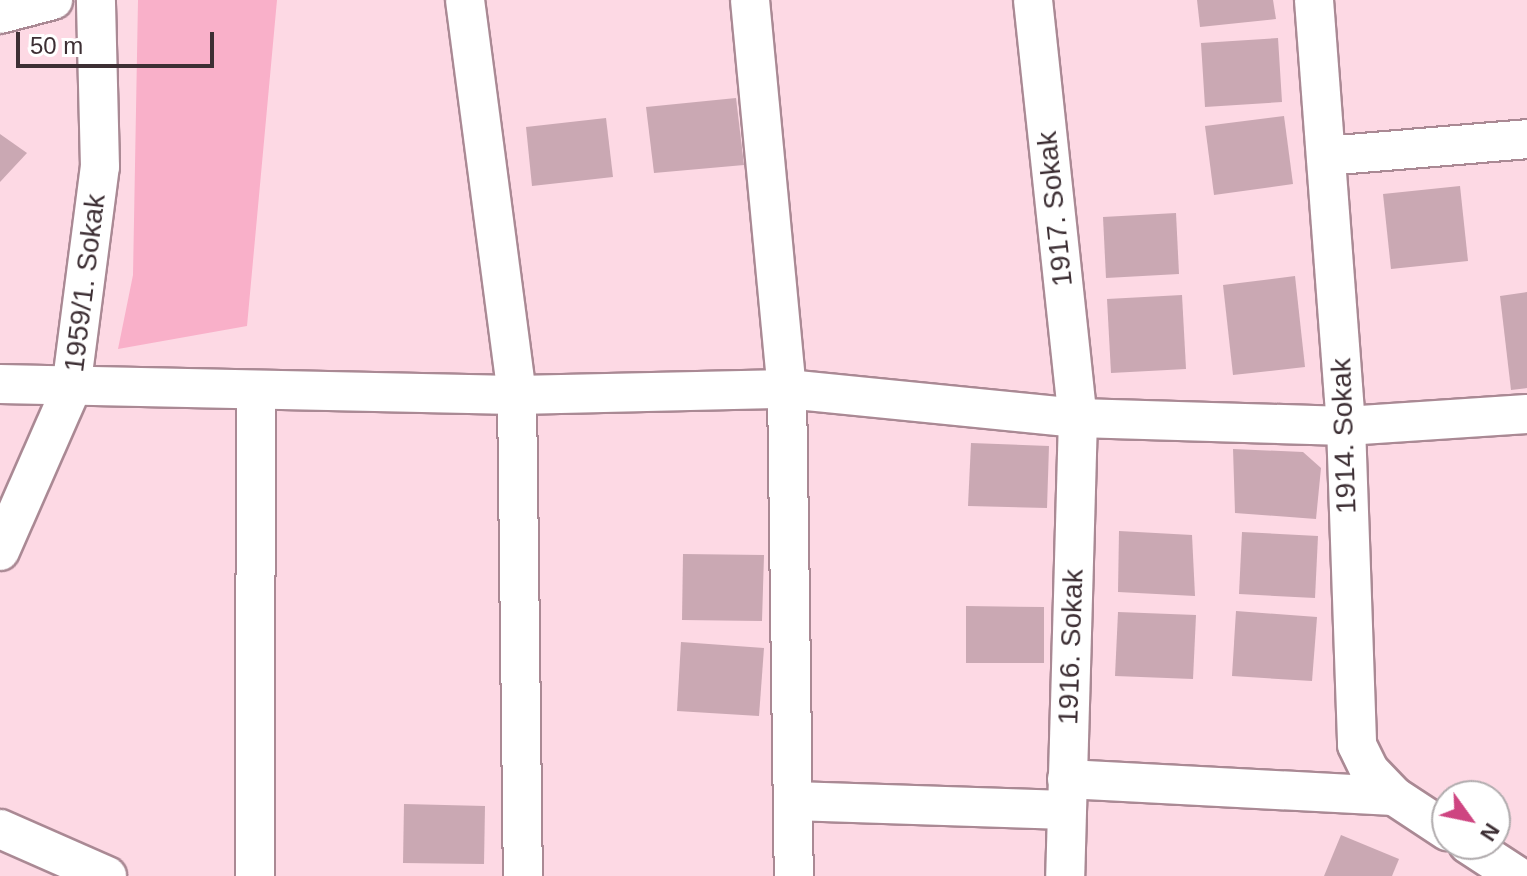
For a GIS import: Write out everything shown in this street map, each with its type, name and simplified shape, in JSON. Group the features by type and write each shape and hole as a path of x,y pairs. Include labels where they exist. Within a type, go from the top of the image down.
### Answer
{"street":[{"path":"0,14 53,0"},
{"name":"1959/1. Sokak","path":"0,551 71,389 100,167 96,0"},
{"path":"465,0 517,395 523,876"},
{"path":"750,0 787,389 794,876"},
{"name":"1917. Sokak","path":"1033,0 1078,418"},
{"name":"1914. Sokak","path":"1324,1 1326,156 1346,426 1357,745 1369,770 1394,796 1431,820"},
{"path":"1326,156 1527,139"},
{"path":"0,384 71,389 517,395 787,389 1078,418 1346,426 1527,414"},
{"path":"255,876 256,390"},
{"name":"1916. Sokak","path":"1065,876 1078,418"},
{"path":"793,801 1067,794 1394,796"},
{"path":"0,829 107,876"},
{"path":"1492,860 1517,876"}],"shaded area":[{"path":"138,0 277,0 247,326 118,349 133,275"}],"building":[{"path":"1197,0 1273,0 1276,19 1200,27"},
{"path":"1278,38 1282,102 1205,107 1201,43"},
{"path":"736,98 744,165 654,173 646,107"},
{"path":"1284,116 1293,184 1214,195 1205,126"},
{"path":"606,118 613,177 532,186 526,127"},
{"path":"0,134 27,153 0,182"},
{"path":"1460,186 1468,261 1391,269 1383,194"},
{"path":"1176,213 1179,274 1106,278 1103,217"},
{"path":"1295,276 1305,367 1233,375 1223,285"},
{"path":"1527,292 1527,388 1511,390 1500,296"},
{"path":"1182,295 1186,369 1111,373 1107,299"},
{"path":"971,443 1049,446 1047,508 968,506"},
{"path":"1233,449 1303,452 1321,468 1316,519 1235,513"},
{"path":"1119,531 1192,535 1195,596 1118,592"},
{"path":"1242,532 1318,536 1315,598 1239,594"},
{"path":"683,554 764,555 762,621 682,620"},
{"path":"966,606 1044,607 1044,663 966,663"},
{"path":"1236,611 1317,617 1312,681 1232,676"},
{"path":"1118,612 1196,615 1193,679 1115,676"},
{"path":"681,642 764,648 759,716 677,711"},
{"path":"404,804 485,806 484,864 403,863"},
{"path":"1341,835 1399,859 1392,876 1324,876"}]}
